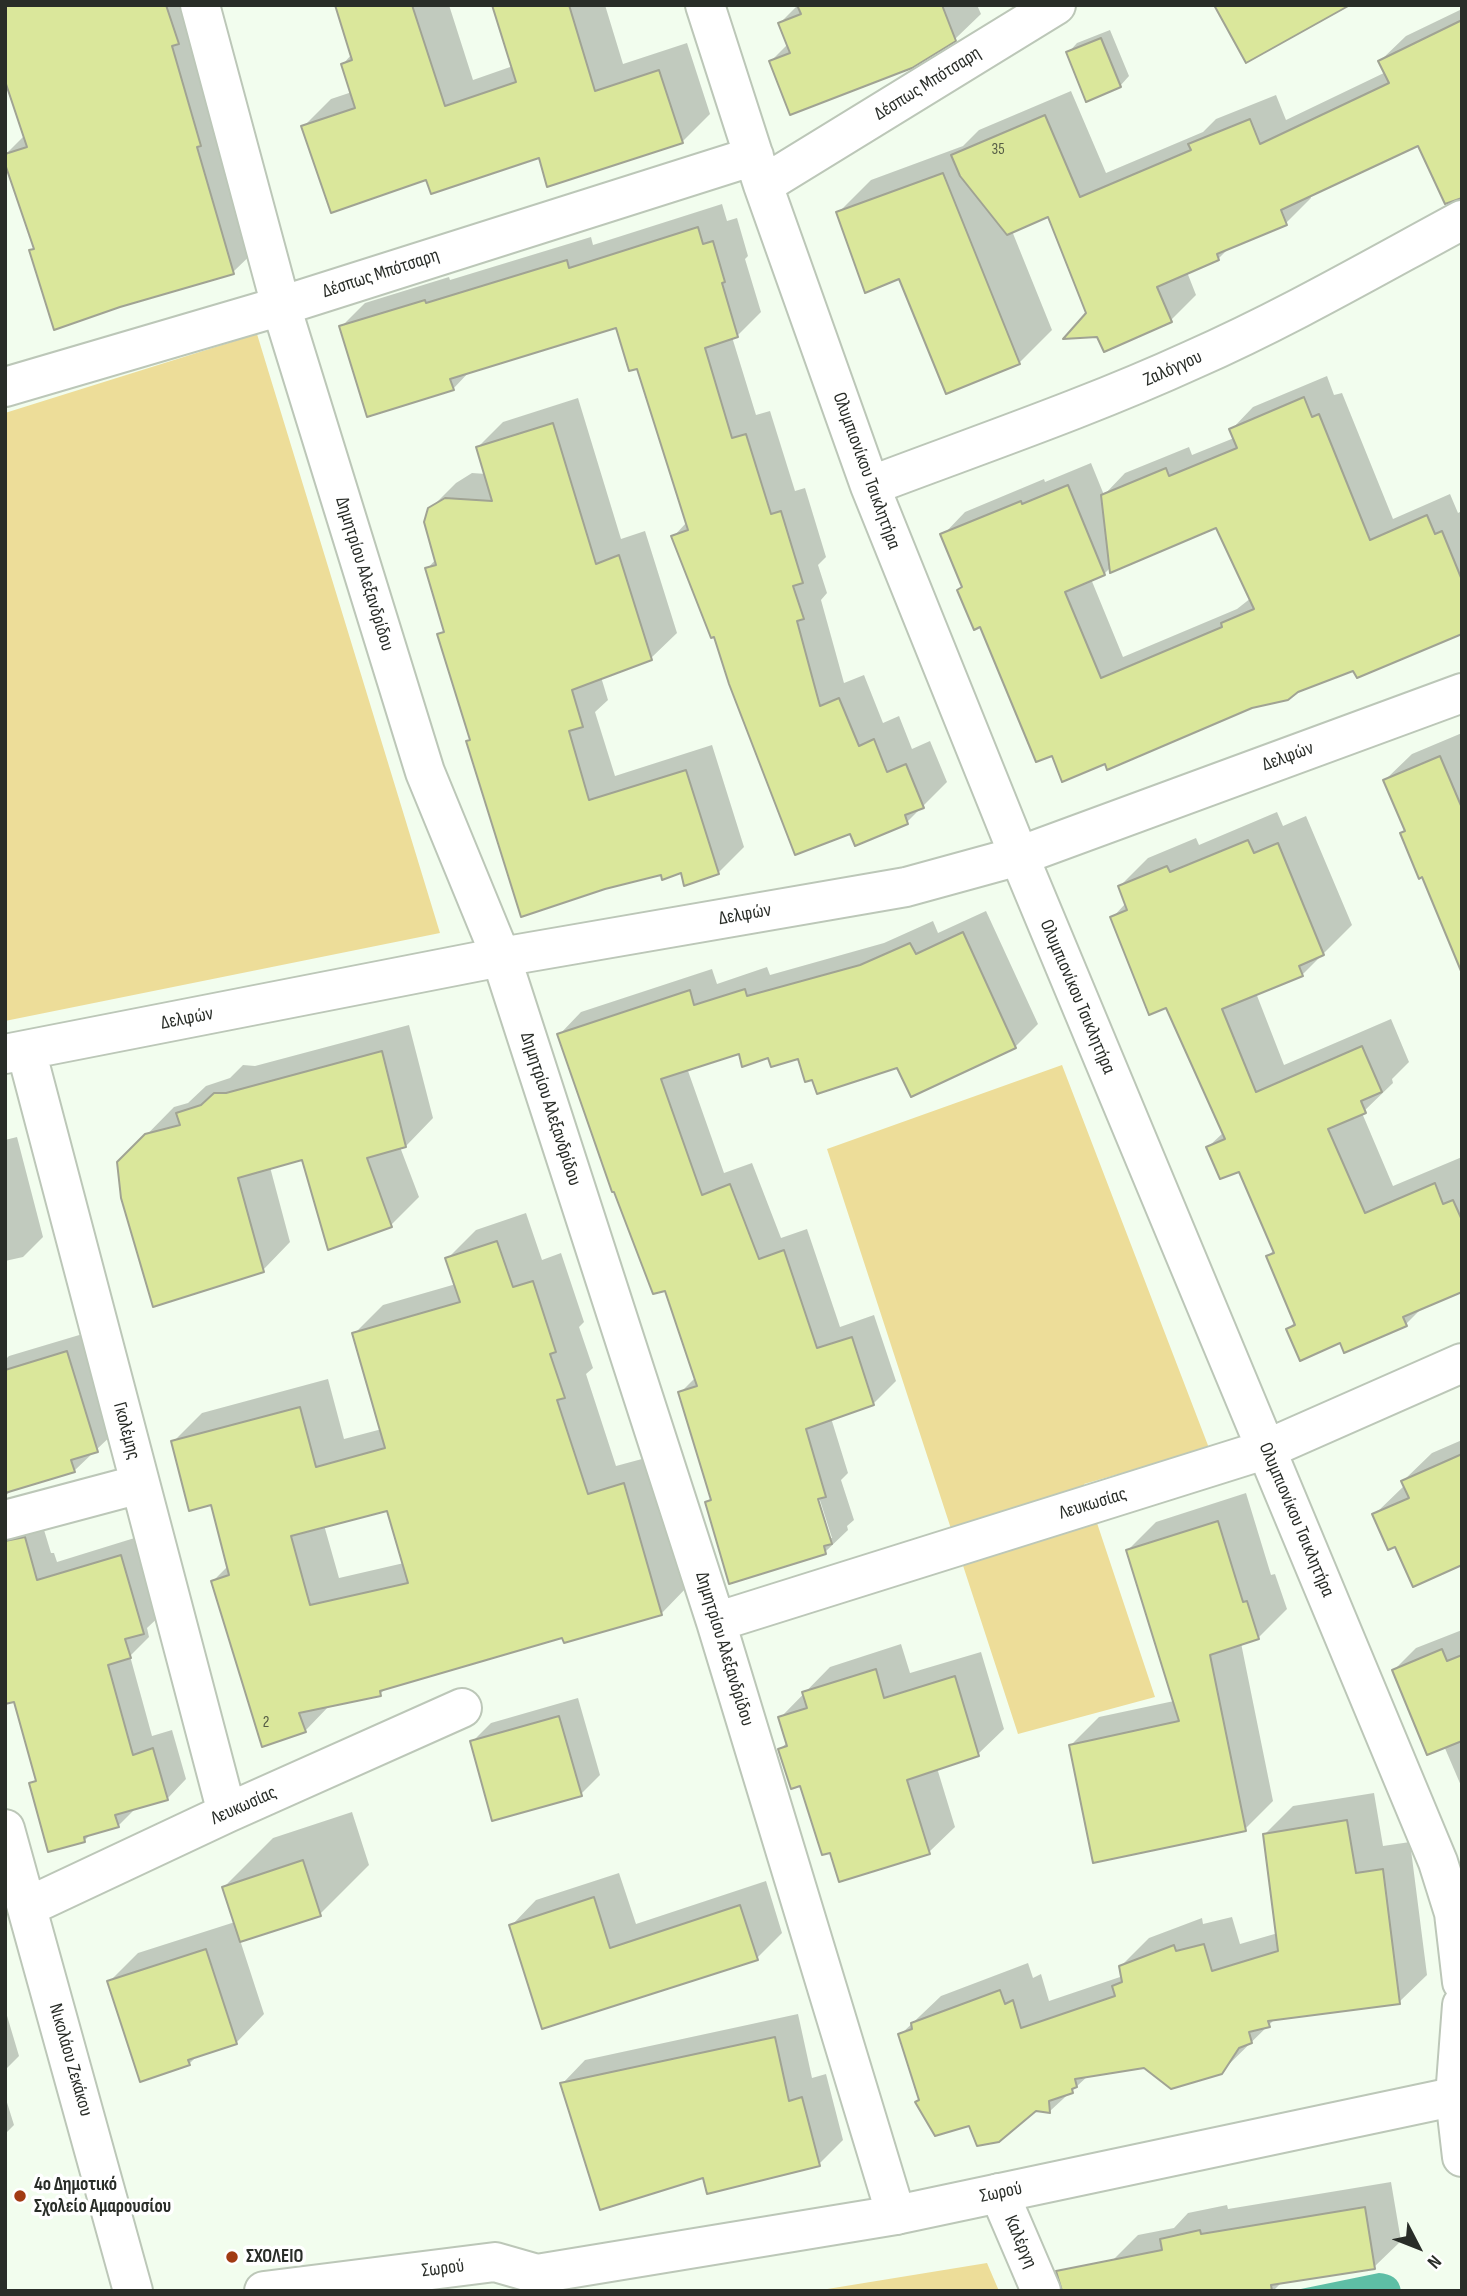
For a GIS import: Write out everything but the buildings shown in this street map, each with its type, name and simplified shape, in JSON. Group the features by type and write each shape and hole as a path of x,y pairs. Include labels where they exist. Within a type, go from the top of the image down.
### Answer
{"street":[{"name":"Δημητρίου Αλεξανδρίδου","path":"200,5 281,306 425,772 501,957 716,1622 896,2215"},
{"name":"Ολυμπιονίκου Τσικλητήρα","path":"705,5 759,171 870,486 1018,856 1438,1862 1454,1913 1462,1982"},
{"name":"Δέσπως Μπότσαρη","path":"5,387 759,171 1056,5"},
{"name":"Ζαλόγγου","path":"870,486 1134,386 1182,365 1262,327 1462,220"},
{"name":"Δελφών","path":"16,1052 501,957 905,887 1018,856 1462,693"},
{"name":"Γκολέμης","path":"16,1052 140,1484 227,1813"},
{"name":"Λευκωσίας","path":"716,1622 1267,1449 1462,1363"},
{"path":"5,1520 140,1484"},
{"name":"Λευκωσίας","path":"27,1907 227,1813 462,1708"},
{"name":"Νικολάου Ζεκάκου","path":"5,1829 134,2291"},
{"path":"1462,2005 1458,2096 1462,2157"},
{"name":"Σωρού","path":"264,2291 495,2262 531,2285 896,2215 1458,2096"},
{"name":"Καλέργη","path":"999,2193 1041,2291"}],"shaded area":[{"path":"257,334 440,933 5,1021 5,413"},
{"path":"1062,1065 1209,1448 1084,1484 1155,1697 1018,1734 827,1149"},
{"path":"987,2263 999,2291 815,2291"},
{"path":"1379,2273 1394,2278 1401,2291 1291,2291"}],"place":[{"name":"4ο Δημοτικό Σχολείο Αμαρουσίου","path":"20,2196"},
{"name":"ΣΧΟΛΕΙΟ","path":"232,2257"}]}
